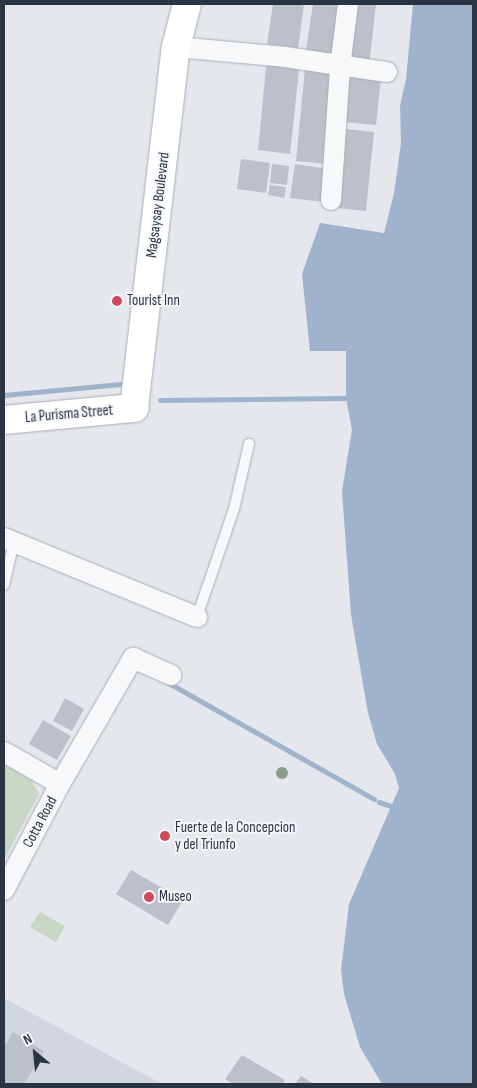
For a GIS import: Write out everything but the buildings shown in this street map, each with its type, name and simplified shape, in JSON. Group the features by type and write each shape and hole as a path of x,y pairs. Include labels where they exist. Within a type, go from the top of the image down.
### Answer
{"street":[{"name":"Magsaysay Boulevard","path":"134,408 176,46 187,4"},
{"path":"331,200 340,67 348,4"},
{"path":"176,46 285,57 340,67 387,72"},
{"name":"La Purisma Street","path":"4,420 134,408"},
{"path":"9,540 197,617"},
{"path":"60,784 133,658 171,675"},
{"name":"Cotta Road","path":"4,752 60,784 4,890"}],"lane":[{"path":"197,617 234,509 249,444"},
{"path":"4,585 9,540"}],"shaded area":[{"path":"4,998 162,1084 4,1084"}],"green space":[{"path":"4,764 31,780 39,794 4,860"},
{"path":"40,912 65,926 56,942 30,927"}],"water":[{"path":"413,4 473,4 473,1084 382,1084 360,1047 344,994 341,970 349,904 399,788 395,774 377,744 368,713 351,615 342,491 352,430 346,398 346,351 310,351 302,274 320,223 384,233 394,193 401,143 400,106 406,79"}],"waterway":[{"path":"4,395 120,384"},
{"path":"160,400 346,398"},
{"path":"167,682 374,799"},
{"path":"379,802 391,806"}],"place":[{"name":"Tourist Inn","path":"117,301"},
{"name":"Fuerte de la Concepcion y del Triunfo","path":"165,836"},
{"name":"Museo","path":"149,897"}]}
